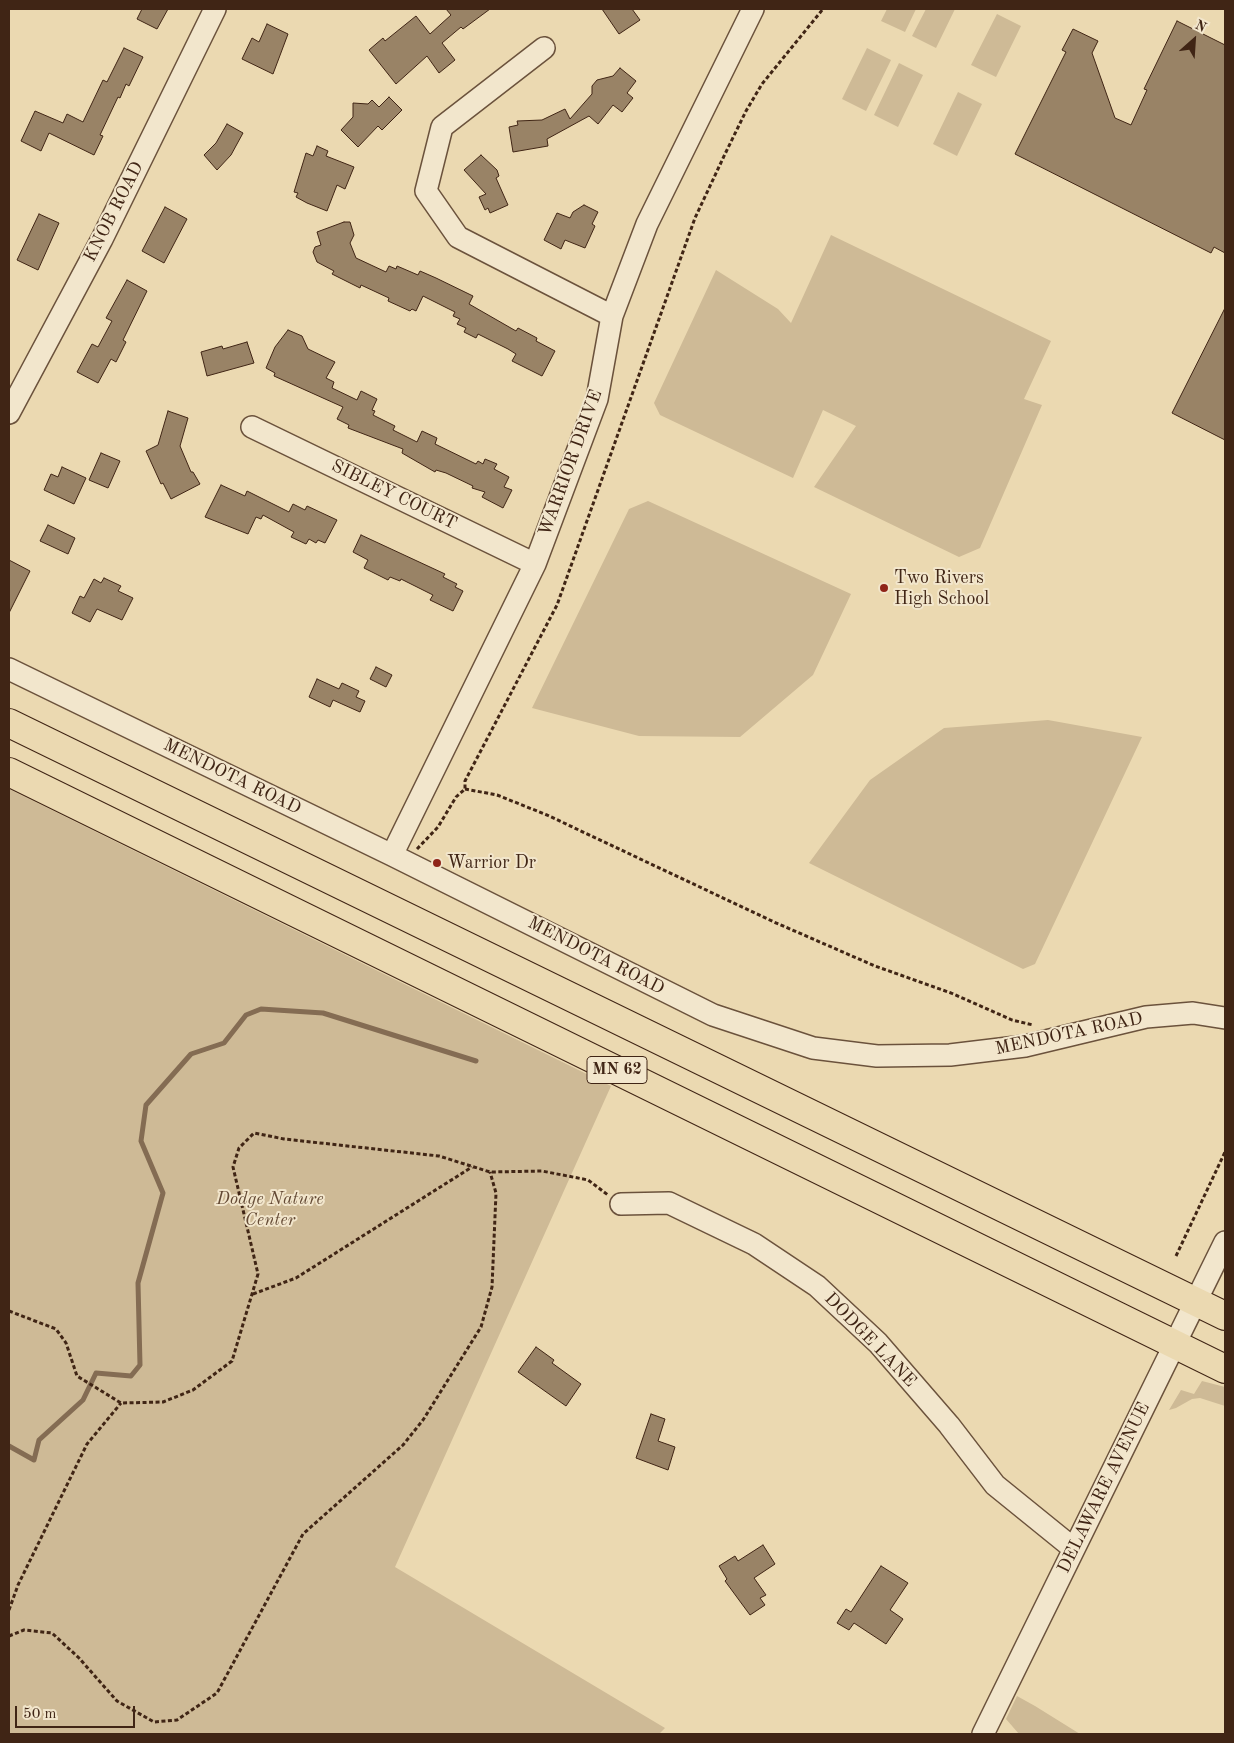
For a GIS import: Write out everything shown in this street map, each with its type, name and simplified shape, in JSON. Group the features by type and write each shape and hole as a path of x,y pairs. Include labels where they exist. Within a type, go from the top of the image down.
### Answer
{"highway":[{"name":"MN 62","path":"9,723 1225,1316"},
{"name":"MN 62","path":"9,772 1225,1369"}],"street":[{"name":"KNOB ROAD","path":"9,414 102,239 215,9"},
{"name":"WARRIOR DRIVE","path":"392,855 535,564 597,400 612,316 647,224 753,9"},
{"path":"544,48 442,127 426,191 458,237 612,316"},
{"name":"SIBLEY COURT","path":"252,427 535,564"},
{"name":"MENDOTA ROAD","path":"9,669 392,855 713,1015 813,1048 877,1056 950,1056 1025,1046 1146,1017 1193,1013 1225,1018"},
{"name":"DODGE LANE","path":"621,1204 669,1203 754,1244 817,1286 878,1343 949,1425 996,1485 1074,1549"},
{"name":"DELAWARE AVENUE","path":"983,1734 1225,1242"}],"path":[{"path":"465,790 465,781 557,606 699,210 746,111 758,91 823,9"},
{"path":"417,849 438,827 456,797 465,790"},
{"path":"465,790 474,793 497,795 547,815 774,922 874,966 951,993 1012,1020 1040,1027"},
{"path":"9,1311 56,1329 66,1344 77,1376 94,1384 120,1403 163,1402 192,1390 232,1362 258,1274 233,1167 239,1148 254,1133 284,1139 439,1156 490,1172 542,1171 588,1180 621,1204"},
{"path":"1176,1256 1225,1152"},
{"path":"253,1294 296,1278 473,1167"},
{"path":"9,1636 24,1630 52,1633 79,1658 117,1701 154,1722 177,1720 217,1693 303,1534 403,1445 423,1420 481,1327 492,1287 496,1193 490,1172"},
{"path":"9,1610 18,1585 87,1444 120,1403"}],"green space":[{"path":"887,9 916,9 905,32 881,21"},
{"path":"926,9 955,9 936,48 912,36"},
{"path":"997,14 1021,26 996,77 971,65"},
{"path":"867,48 891,60 866,111 842,99"},
{"path":"899,63 923,75 898,127 874,115"},
{"path":"958,92 982,104 957,156 933,144"},
{"path":"831,235 1051,341 1024,399 1042,405 980,548 959,557 814,487 856,426 823,410 793,478 660,415 654,403 716,270 778,309 791,323"},
{"path":"648,501 851,594 813,675 740,737 639,736 532,708 629,509"},
{"path":"1048,720 1142,737 1035,964 1023,969 809,863 870,780 944,728"},
{"name":"Dodge Nature Center","path":"9,789 611,1086 395,1567 665,1728 659,1734 9,1734"},
{"path":"1202,1381 1225,1387 1225,1406 1200,1398 1192,1399 1169,1410 1181,1390 1194,1394"},
{"path":"1017,1696 1080,1734 1019,1734 1006,1719"}],"building":[{"path":"142,9 168,9 157,29 137,19"},
{"path":"446,9 490,9 463,29 461,27 442,43 455,60 439,73 427,56 396,84 369,50 383,38 385,41 416,16 430,34 451,15"},
{"path":"602,9 632,9 640,20 619,34"},
{"path":"1177,21 1225,45 1225,253 1214,247 1211,253 1015,154 1066,52 1062,50 1073,29 1098,41 1092,53 1115,118 1131,125 1147,90 1144,89"},
{"path":"267,24 288,34 273,74 242,59 252,38 259,42"},
{"path":"124,48 143,57 129,86 126,84 120,98 118,97 100,135 103,136 94,155 49,133 41,151 21,141 35,111 63,123 67,114 83,122 103,80 107,82"},
{"path":"620,68 636,81 627,93 633,98 622,112 613,105 598,124 589,116 547,139 548,146 513,152 509,127 518,125 517,121 542,120 565,109 570,119 592,94 592,86 597,80 613,76"},
{"path":"389,97 402,110 382,130 378,126 358,147 341,130 353,117 353,103 368,104 372,100 379,107"},
{"path":"227,124 243,133 231,155 217,170 204,155 216,143"},
{"path":"317,146 328,151 326,156 354,167 345,189 337,185 327,211 296,197 298,193 294,192 306,153 313,156"},
{"path":"481,155 497,170 499,176 496,178 508,205 490,213 488,208 485,210 479,197 486,194 464,170"},
{"path":"584,205 598,212 592,224 595,226 585,248 565,240 561,249 544,240 557,213 570,218 573,212"},
{"path":"165,207 187,219 164,263 142,251"},
{"path":"39,214 59,223 38,270 17,260"},
{"path":"344,222 350,222 354,235 350,243 356,258 386,272 389,266 396,269 397,266 418,275 420,271 436,278 473,296 469,304 516,331 518,328 537,338 536,341 555,351 542,376 512,361 516,354 508,349 478,334 476,338 464,332 466,328 457,324 460,319 453,316 455,312 423,296 416,311 412,309 410,311 388,301 389,298 361,285 360,288 332,274 334,271 317,262 313,252 315,247 321,245 317,232"},
{"path":"127,280 147,291 123,340 126,342 116,362 111,359 98,383 77,372 92,344 98,347 112,321 106,318"},
{"path":"1225,308 1225,440 1172,413"},
{"path":"288,330 302,336 308,349 335,362 326,378 334,382 332,388 357,400 361,391 377,399 372,410 375,411 373,415 395,426 393,430 417,442 422,431 437,438 435,444 476,464 478,461 483,464 485,459 497,464 494,469 509,477 504,487 512,490 503,508 482,497 485,492 472,488 473,486 446,473 436,470 435,472 402,453 403,449 348,428 349,425 337,419 343,407 274,376 275,373 266,368 275,347"},
{"path":"247,342 254,363 207,376 201,352 222,346 223,349"},
{"path":"168,411 188,418 180,446 191,472 193,472 200,484 171,499 163,483 161,484 146,451 158,445"},
{"path":"101,453 120,461 108,488 89,480"},
{"path":"62,467 86,478 74,504 44,490 51,474 58,477"},
{"path":"221,485 245,496 247,491 289,512 293,504 305,510 307,506 337,520 325,543 318,540 316,543 309,539 306,544 291,537 294,532 263,515 261,519 256,517 248,534 205,517"},
{"path":"48,525 75,538 68,554 40,541"},
{"path":"361,535 445,574 443,577 457,584 455,587 463,591 453,611 430,600 433,595 401,579 400,581 390,577 388,580 364,568 368,560 353,552"},
{"path":"9,560 30,571 9,613"},
{"path":"104,578 121,586 118,591 133,598 122,620 97,609 90,622 72,613 80,596 84,598 94,579 101,583"},
{"path":"376,667 392,675 386,687 370,679"},
{"path":"317,679 339,689 342,683 359,691 356,697 365,701 360,712 333,700 330,707 309,697"},
{"path":"536,1347 554,1360 552,1363 581,1384 566,1406 518,1372"},
{"path":"651,1414 665,1419 658,1441 675,1447 668,1470 636,1458"},
{"path":"763,1545 775,1564 754,1578 766,1595 760,1598 765,1605 750,1615 725,1581 727,1579 719,1566 735,1556 738,1561"},
{"path":"881,1566 908,1583 890,1610 903,1619 886,1644 854,1623 849,1630 837,1623 846,1609 851,1612"}],"waterway":[{"path":"9,1446 34,1460 39,1440 83,1400 96,1373 131,1376 140,1365 138,1283 163,1193 141,1141 146,1105 191,1054 224,1043 246,1015 261,1009 323,1013 476,1061"}],"place":[{"name":"Two Rivers High School","path":"884,588"},
{"name":"Warrior Dr","path":"437,863"}]}
